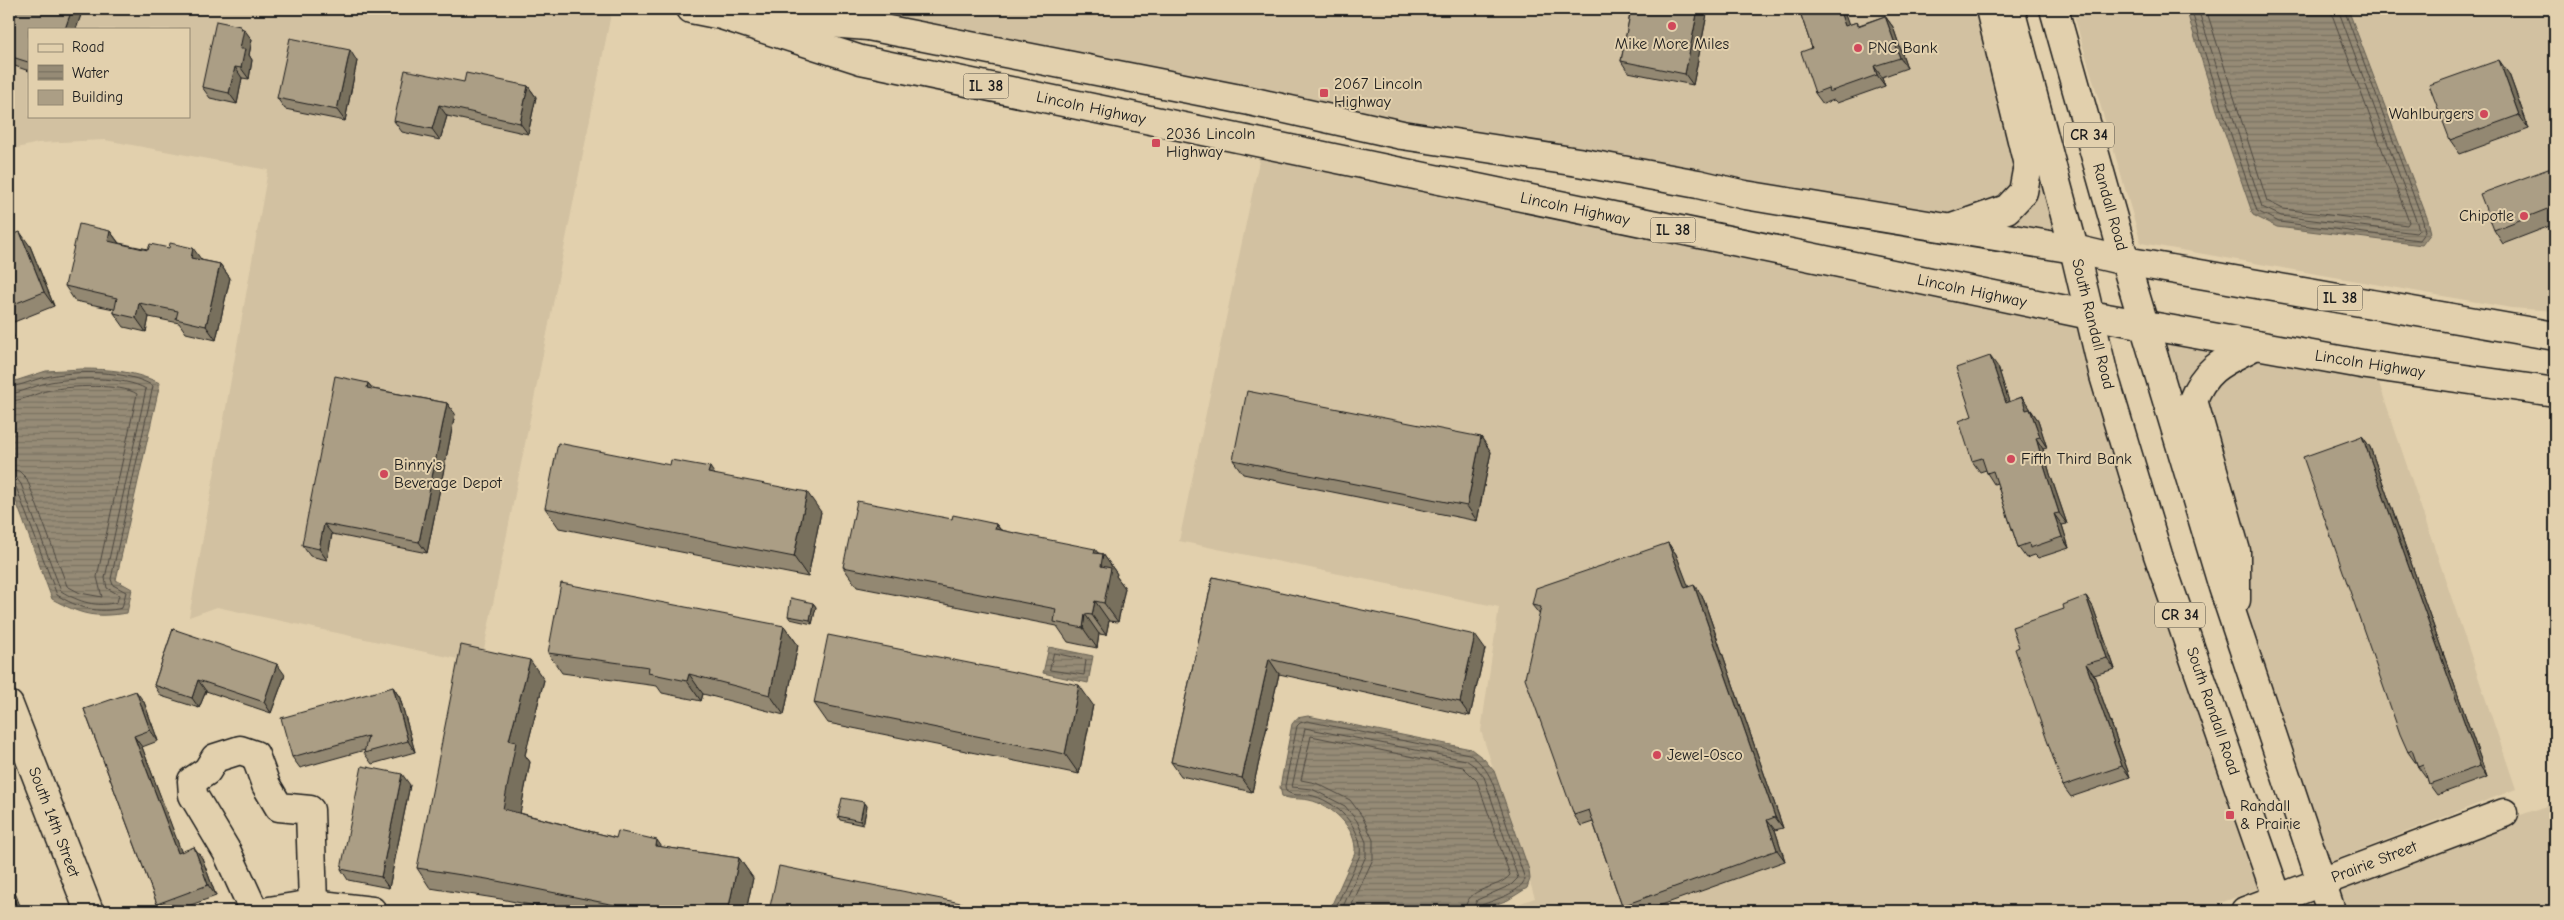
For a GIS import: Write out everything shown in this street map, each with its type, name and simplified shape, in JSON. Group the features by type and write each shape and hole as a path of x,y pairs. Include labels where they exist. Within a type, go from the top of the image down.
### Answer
{"main road":[{"name":"Lincoln Highway","path":"691,9 720,15 871,62 2090,315 2367,365 2555,392"},
{"path":"1951,228 2007,208 2023,192 2028,165 1990,9"},
{"name":"CR 34","path":"2010,9 2074,249"},
{"name":"Lincoln Highway","path":"720,15 868,26 1250,100 1402,135 1578,162 1698,184 1745,195 2074,249 2125,261 2555,336"},
{"name":"Randall Road","path":"2058,17 2125,261"},
{"name":"South Randall Road","path":"2074,249 2104,376 2158,555 2280,905"},
{"name":"CR 34","path":"2125,261 2236,627 2331,911"},
{"path":"2236,627 2236,551 2193,400 2200,382 2214,367 2256,345"},
{"name":"South 14th Street","path":"9,705 89,911"},
{"path":"254,911 227,852 194,795 192,782 208,770 215,758 240,750 255,755 266,784 279,806 310,810 313,904"},
{"name":"Prairie Street","path":"2245,911 2280,905 2321,882 2504,813"},
{"path":"269,911 313,904 372,911"}],"shaded area":[{"path":"9,9 612,9 481,664 217,607 189,617 268,170 105,140 38,143 9,150"},
{"path":"757,9 1999,9 2059,238"},
{"path":"2072,9 2555,9 2555,311 2511,308 2141,243"},
{"path":"1261,152 2081,327 2264,886 2200,911 1499,911 1535,898 1481,731 1499,607 1179,541"},
{"path":"2152,331 2375,371 2516,789 2319,866"},
{"path":"2555,803 2555,911 2335,911 2325,883"}],"water":[{"path":"2186,9 2348,9 2428,220 2431,233 2422,245 2277,227 2253,215 2217,110"},
{"path":"81,369 121,372 160,383 116,580 132,589 127,613 88,614 72,609 52,599 9,482 9,383 46,371"},
{"path":"1049,647 1093,656 1088,683 1043,673"},
{"path":"1308,716 1471,749 1484,759 1494,771 1529,870 1530,879 1527,888 1508,900 1478,911 1329,911 1355,853 1352,835 1334,812 1309,800 1282,796 1280,787 1292,724 1297,718"}],"building":[{"path":"9,9 72,9 65,28 28,28 28,62 9,56"},
{"path":"1631,9 1698,9 1685,74 1621,61"},
{"name":"PNC Bank","path":"1799,9 1839,9 1845,26 1857,22 1858,26 1885,16 1900,58 1874,66 1877,75 1829,92 1828,88 1815,93 1801,52 1812,48"},
{"path":"216,21 240,26 241,29 244,29 240,49 245,49 241,68 235,67 229,93 202,87"},
{"path":"290,38 350,50 337,110 277,98"},
{"name":"Wahlburgers","path":"2499,60 2519,115 2450,140 2429,85"},
{"path":"405,70 464,82 466,73 528,86 520,123 439,105 432,129 394,121"},
{"path":"2551,168 2555,180 2555,206 2494,230 2480,194"},
{"path":"79,224 110,231 108,241 148,250 150,244 169,248 170,243 193,248 191,258 220,264 206,326 176,319 178,311 139,303 136,318 114,313 117,298 65,286"},
{"path":"20,232 44,292 9,306 9,236"},
{"name":"Fifth Third Bank","path":"1990,356 2006,403 2022,397 2026,410 2030,409 2040,437 2036,438 2059,513 2054,514 2062,537 2030,548 2029,543 2018,547 1993,471 1987,473 1982,458 1972,461 1959,421 1972,416 1956,368"},
{"name":"Binny's Beverage Depot","path":"335,376 368,383 367,388 447,403 419,542 324,524 319,549 302,545"},
{"path":"1247,391 1481,437 1467,506 1233,460"},
{"path":"2362,436 2480,766 2429,784 2423,765 2418,767 2412,750 2408,752 2400,734 2303,457"},
{"path":"558,443 670,465 671,460 710,467 708,473 807,492 794,557 545,508"},
{"path":"857,501 952,519 953,515 996,524 995,529 1095,549 1094,553 1103,554 1101,566 1111,568 1104,603 1095,601 1092,615 1085,614 1083,628 1054,622 1056,609 843,567"},
{"name":"Jewel-Osco","path":"1668,543 1685,588 1694,585 1775,817 1767,820 1777,850 1622,906 1589,810 1574,815 1525,678 1541,607 1532,605 1536,588"},
{"path":"1213,577 1475,635 1460,702 1269,659 1242,778 1171,762"},
{"path":"561,583 784,626 770,695 689,674 687,681 648,673 649,667 548,653"},
{"path":"2086,596 2107,658 2086,664 2122,766 2063,786 2015,649 2019,647 2012,627 2064,609 2063,605"},
{"path":"791,598 813,603 810,620 788,616"},
{"path":"173,629 277,664 264,702 198,680 192,698 154,685"},
{"path":"828,635 1079,685 1065,754 814,703"},
{"path":"461,645 530,660 509,740 516,742 503,809 616,838 618,831 657,840 656,846 739,858 728,911 644,911 487,879 417,868"},
{"path":"393,687 408,741 364,753 368,736 292,757 281,718"},
{"path":"136,691 150,730 134,736 178,853 194,847 208,885 157,904 84,709"},
{"path":"362,766 402,774 381,877 341,869"},
{"path":"842,798 864,802 860,821 838,816"},
{"path":"779,866 1000,911 769,911"},
{"path":"9,886 18,911 9,911"},
{"path":"2553,903 2555,911 2542,911"}],"place":[{"name":"Mike More Miles","path":"1672,26"},
{"name":"PNC Bank","path":"1858,48"},
{"name":"2067 Lincoln Highway","path":"1324,93"},
{"name":"Wahlburgers","path":"2484,114"},
{"name":"2036 Lincoln Highway","path":"1156,143"},
{"name":"Chipotle","path":"2524,216"},
{"name":"Fifth Third Bank","path":"2011,459"},
{"name":"Binny's Beverage Depot","path":"384,474"},
{"name":"Jewel-Osco","path":"1657,755"},
{"name":"Randall & Prairie","path":"2230,815"}]}
